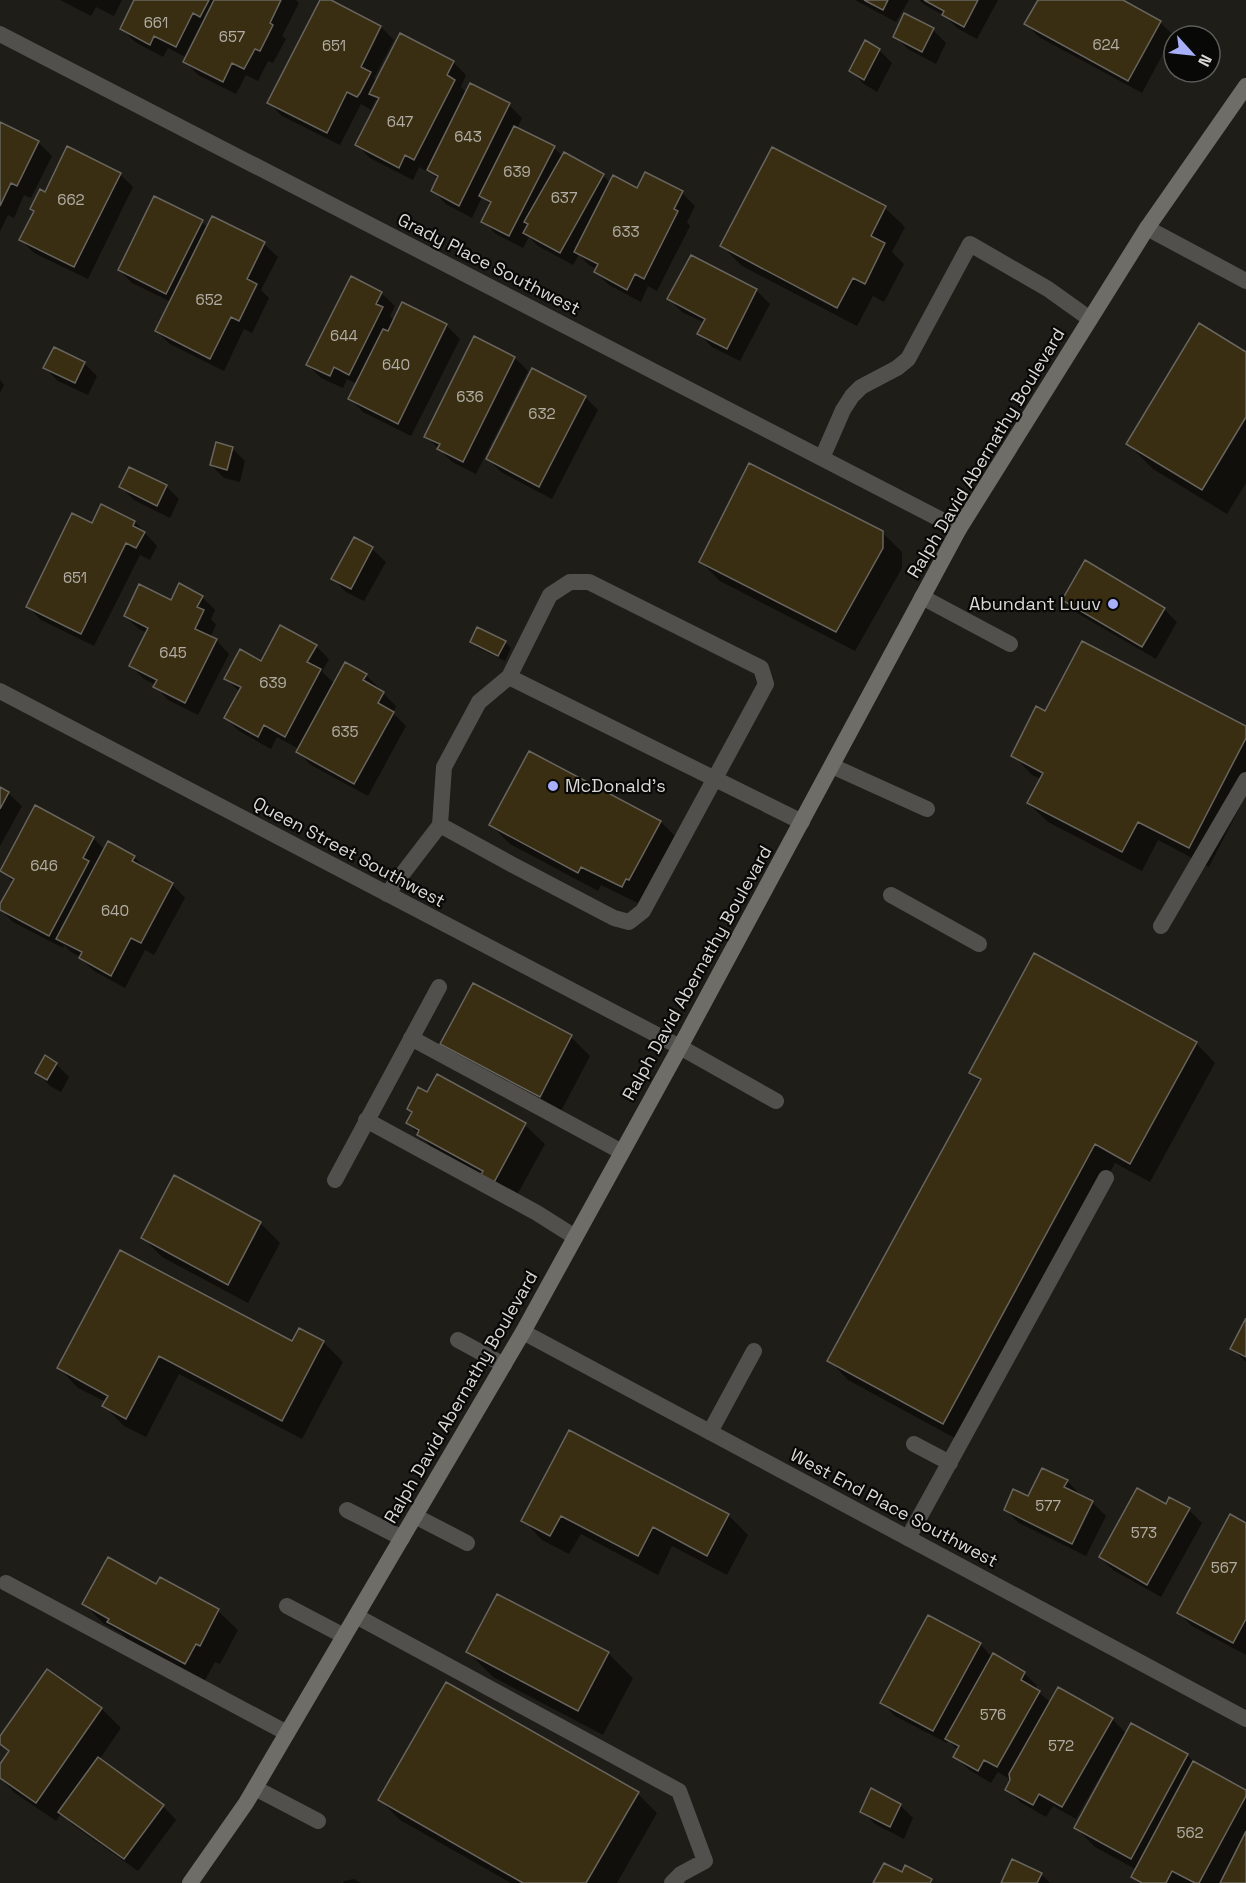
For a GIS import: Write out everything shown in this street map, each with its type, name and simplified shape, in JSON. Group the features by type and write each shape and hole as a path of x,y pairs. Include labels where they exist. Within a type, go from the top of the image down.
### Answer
{"main road":[{"name":"Ralph David Abernathy Boulevard","path":"189,1883 255,1788 523,1332 680,1047 959,529 1147,228 1246,86"}],"street":[{"name":"Grady Place Southwest","path":"0,34 959,529"},
{"path":"1147,228 1246,281"},
{"path":"822,458 843,410 852,396 861,387 897,368 908,359 970,244 1048,289 1090,319"},
{"path":"387,894 440,825 444,767 479,702 509,677 550,595 570,582 589,582 761,668 766,684 643,911 629,922 614,918 440,825"},
{"path":"922,597 1010,644"},
{"path":"509,677 802,822"},
{"name":"Queen Street Southwest","path":"0,691 680,1047 776,1101"},
{"path":"832,766 927,809"},
{"path":"1161,926 1246,780"},
{"path":"891,895 979,944"},
{"path":"335,1180 439,987"},
{"path":"411,1038 622,1152"},
{"path":"366,1120 537,1213 575,1237"},
{"path":"908,1538 1106,1178"},
{"name":"West End Place Southwest","path":"523,1332 908,1538 1244,1712"},
{"path":"458,1340 504,1365"},
{"path":"710,1432 754,1351"},
{"path":"914,1444 950,1463"},
{"path":"347,1510 402,1538"},
{"path":"415,1516 467,1543"},
{"path":"6,1583 287,1733"},
{"path":"287,1606 344,1636"},
{"path":"356,1616 679,1791 705,1861 681,1874 672,1883"},
{"path":"255,1788 318,1821"}],"building":[{"path":"134,0 209,0 200,17 193,13 176,47 154,36 150,45 120,29"},
{"path":"214,0 281,0 270,23 273,25 260,51 255,49 244,69 232,63 223,82 183,62"},
{"path":"320,0 331,0 381,26 361,67 371,72 357,97 347,92 327,133 267,103"},
{"path":"864,0 888,0 883,10"},
{"path":"924,0 978,0 964,27 942,15 944,11"},
{"path":"1038,0 1123,0 1161,21 1128,81 1024,24"},
{"path":"904,13 934,28 922,52 893,37"},
{"path":"400,33 454,61 447,75 455,80 414,160 405,155 399,168 355,145 379,98 369,94"},
{"path":"865,40 880,49 864,80 849,71"},
{"path":"470,83 510,103 459,206 431,191 438,176 427,170"},
{"path":"0,122 39,141 17,186 11,183 0,206"},
{"path":"514,126 555,146 509,236 481,222 491,202 479,196"},
{"path":"67,146 121,173 74,267 19,240 34,211 30,209 40,189 45,192"},
{"path":"772,147 886,206 871,236 885,243 865,284 853,278 837,308 720,246"},
{"path":"564,152 604,174 560,253 523,233 528,224 524,222"},
{"path":"645,172 683,191 674,209 678,211 644,279 635,274 627,290 594,272 598,264 574,252 613,175 637,188"},
{"path":"154,196 203,220 166,294 118,270"},
{"path":"212,216 265,242 247,279 257,284 239,321 231,317 210,359 155,331"},
{"path":"691,255 757,289 727,349 697,334 705,319 667,299"},
{"path":"351,276 382,292 376,304 383,307 349,375 334,367 330,376 306,365"},
{"path":"402,302 447,324 398,424 348,399 383,329 388,331"},
{"path":"1199,323 1246,352 1246,417 1202,490 1126,444"},
{"path":"474,336 515,357 463,462 437,449 440,444 424,437"},
{"path":"54,347 85,362 75,383 43,368"},
{"path":"532,368 586,396 539,487 486,459"},
{"path":"216,442 233,447 227,470 210,465"},
{"path":"749,463 883,531 883,548 836,632 699,562"},
{"path":"129,467 167,485 157,506 119,487"},
{"path":"101,504 135,521 133,526 145,532 136,548 126,543 81,634 26,607 72,513 92,523"},
{"path":"354,537 373,547 351,589 331,579"},
{"name":"Abundant Luuv","path":"1085,560 1165,608 1142,647 1062,600"},
{"path":"179,583 203,596 197,607 204,610 195,629 217,639 185,703 153,687 157,680 129,666 148,628 124,616 139,584 171,600"},
{"path":"280,625 317,645 307,662 321,669 285,737 264,725 258,737 224,718 241,687 224,679 240,649 261,661"},
{"path":"477,627 506,641 498,656 470,642"},
{"path":"1082,641 1246,726 1246,738 1189,848 1138,822 1122,852 1027,803 1043,773 1011,756 1036,706 1045,711"},
{"path":"345,662 367,674 363,680 384,692 378,703 394,712 354,784 296,752"},
{"name":"McDonald's","path":"529,751 661,821 629,880 626,879 622,887 581,867 578,873 489,825"},
{"path":"0,787 9,792 0,809"},
{"path":"35,805 94,837 83,858 89,861 49,936 0,910 0,904 14,879 0,871"},
{"path":"108,841 135,856 132,861 173,883 141,943 131,938 111,976 79,958 82,952 56,939"},
{"path":"1034,953 1197,1042 1130,1164 1095,1144 943,1424 827,1361 981,1079 969,1073"},
{"path":"473,983 572,1035 540,1097 440,1044"},
{"path":"45,1055 57,1063 47,1080 35,1073"},
{"path":"437,1074 526,1123 492,1186 479,1178 483,1171 417,1135 419,1130 406,1123 412,1112 407,1109 418,1087 427,1092"},
{"path":"174,1175 261,1222 228,1285 141,1238"},
{"path":"120,1250 292,1341 299,1328 324,1341 282,1421 159,1356 126,1419 102,1406 108,1396 57,1368"},
{"path":"1246,1318 1246,1357 1230,1349"},
{"path":"569,1430 729,1514 707,1556 653,1527 638,1556 561,1516 550,1536 521,1521"},
{"path":"1042,1468 1068,1480 1064,1487 1093,1501 1072,1544 1004,1510 1013,1489 1028,1496"},
{"path":"1137,1488 1166,1504 1169,1497 1190,1508 1147,1585 1099,1557"},
{"path":"1230,1514 1246,1523 1246,1619 1233,1643 1177,1613"},
{"path":"108,1557 156,1584 160,1577 219,1609 200,1646 196,1644 185,1664 107,1622 109,1619 82,1604"},
{"path":"497,1594 609,1652 578,1711 466,1652"},
{"path":"928,1615 981,1643 933,1731 880,1703"},
{"path":"993,1653 1025,1672 1021,1680 1040,1691 997,1767 984,1760 978,1771 953,1757 959,1746 945,1739"},
{"path":"47,1669 102,1708 36,1803 0,1778 0,1764 9,1751 0,1744 0,1736"},
{"path":"446,1682 639,1792 586,1883 523,1883 378,1800"},
{"path":"1058,1687 1113,1718 1062,1807 1039,1794 1033,1805 1005,1790 1010,1780 1009,1774"},
{"path":"1131,1723 1188,1754 1131,1859 1074,1828"},
{"path":"98,1757 164,1805 124,1859 58,1812"},
{"path":"1193,1761 1246,1790 1246,1796 1199,1883 1172,1871 1166,1883 1142,1883 1131,1877"},
{"path":"871,1788 901,1804 890,1827 860,1812"},
{"path":"1246,1831 1246,1883 1220,1883"},
{"path":"1012,1859 1042,1873 1037,1883 1001,1883"},
{"path":"884,1863 902,1872 905,1865 932,1879 930,1883 873,1883"}],"place":[{"name":"Abundant Luuv","path":"1113,604"},
{"name":"McDonald's","path":"553,786"}]}
